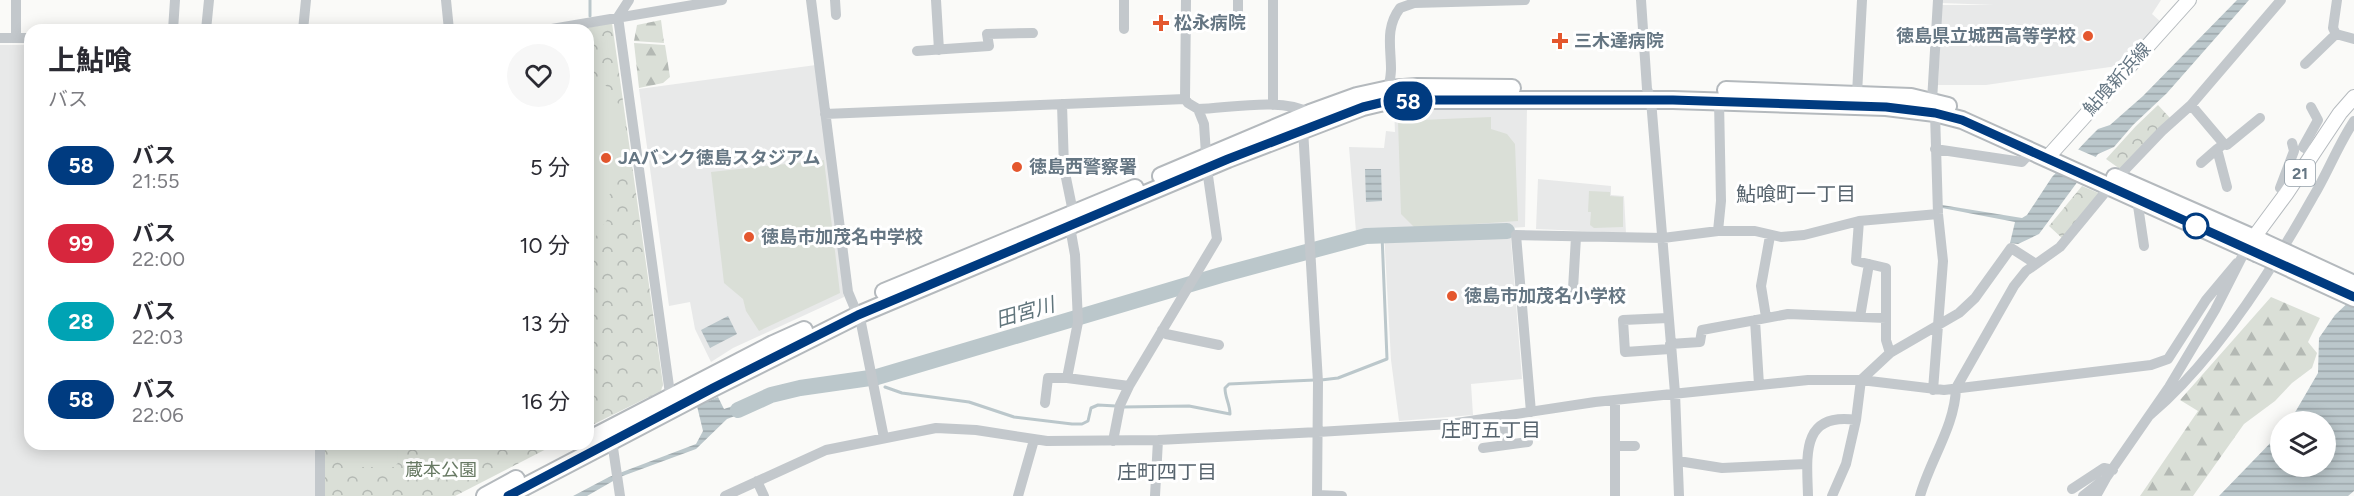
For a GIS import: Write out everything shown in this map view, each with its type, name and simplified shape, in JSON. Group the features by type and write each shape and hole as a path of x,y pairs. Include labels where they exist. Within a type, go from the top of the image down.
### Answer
{"highway":[{"path":"594,437 671,403 856,310 1207,162 1310,113 1347,99 1389,89 1457,87 1649,95 1719,101 1934,107"},
{"path":"1207,162 1343,113 1384,102 1649,95 1857,94 1911,97 2095,173 2354,297"},
{"path":"2114,182 2137,199 2251,249 2354,284"},
{"path":"485,496 507,494 612,441 671,403"},
{"path":"507,494 572,450"}],"main road":[{"name":"鮎喰新浜線","path":"2051,155 2189,0"},
{"name":"21","path":"2251,249 2340,113 2354,97"}],"street":[{"path":"16,0 16,38"},
{"path":"173,24 175,0"},
{"path":"207,24 210,0"},
{"path":"303,24 305,0"},
{"path":"446,0 448,24"},
{"path":"629,0 618,17 671,403"},
{"path":"579,24 722,0"},
{"path":"811,0 848,292 856,310 873,378 884,438"},
{"path":"836,0 836,15"},
{"path":"936,0 939,50"},
{"path":"1124,0 1124,29"},
{"path":"1186,0 1185,99 1188,103 1198,109 1273,105 1300,108 1310,113"},
{"path":"1273,0 1273,105"},
{"path":"1389,89 1390,25 1400,8 1414,3 1525,0"},
{"path":"1641,0 1670,347 1676,393 1679,496"},
{"path":"1857,94 1862,0"},
{"path":"1934,390 1943,261 1938,214 1934,107 1938,0"},
{"path":"1920,496 1926,472 1955,405 1956,388 2014,286 2026,271 2060,247 2114,182 2162,131 2191,105 2281,0"},
{"path":"2337,0 2333,28 2337,34 2354,39"},
{"path":"917,51 989,46 987,34 1033,33"},
{"path":"2305,64 2337,34"},
{"path":"0,38 24,38"},
{"path":"825,114 1185,99"},
{"path":"1718,231 1721,201 1719,101"},
{"path":"1062,104 1064,168 1075,255 1078,319 1067,378"},
{"path":"2191,105 2220,146 2227,187"},
{"path":"2311,107 2318,120 2303,147 2314,153"},
{"path":"1113,441 1120,406 1129,386 1216,239 1204,124 1198,109"},
{"path":"2201,163 2220,146 2227,145 2260,118"},
{"path":"2150,415 2176,393 2239,314 2313,198 2344,135 2354,121"},
{"path":"1303,129 1317,380 1317,496 1342,496"},
{"path":"2286,194 2280,188 2294,151 2292,143"},
{"path":"1935,149 2022,162 2051,155"},
{"path":"2137,199 2144,246"},
{"path":"1531,412 1516,235 1662,238 1718,231 1755,231 1781,237 1804,235 1859,220 1938,214"},
{"path":"1859,220 1856,261 1886,268 1886,340 1890,352"},
{"path":"1759,385 1761,286 1770,236"},
{"path":"1574,289 1576,237"},
{"path":"1832,496 1846,464 1856,420 1861,380 1890,352 1959,313 1975,298 2011,248 2036,264"},
{"path":"2096,496 2150,415 2251,249"},
{"path":"725,496 826,450 936,428 976,430 1034,440 1113,441 1318,432 1450,424 1615,400 1808,380 1861,380 1934,390 2151,365 2168,359 2206,300 2251,249"},
{"path":"1860,317 1869,264"},
{"path":"1668,318 1623,320 1625,352 1700,342 1702,330 1788,314 1886,318"},
{"path":"1162,330 1166,334 1219,345"},
{"path":"1045,403 1048,378 1067,378 1129,386"},
{"path":"1615,400 1615,496"},
{"path":"1502,416 1508,443"},
{"path":"1808,496 1806,464 1809,441 1820,426 1826,422 1842,418 1856,420"},
{"path":"1018,496 1034,440"},
{"path":"1155,496 1158,440"},
{"path":"612,441 620,496"},
{"path":"1483,448 1528,442"},
{"path":"1616,446 1635,446"},
{"path":"320,450 320,496"},
{"path":"1678,461 1722,468 1806,464"},
{"path":"2072,489 2104,468 2109,474"},
{"path":"2083,496 2109,474"},
{"path":"757,481 764,496"}],"shaded area":[{"name":"徳島県立城西高等学校","path":"1942,0 2161,0 2152,14 2162,23 2124,65 1986,85 1938,85 1942,5 1994,5 1942,3"},
{"path":"2237,0 2249,0 2167,93 2133,125 2114,147 2098,154 2039,234 2018,244 2010,243 2015,222 1942,208 1942,205 2022,218 2027,215 2052,177 2089,138 2098,129 2110,125 2143,96"},
{"path":"0,45 24,45 24,450 315,450 315,496 0,496"},
{"name":"徳島市加茂名中学校","path":"816,65 844,297 733,348 711,362 695,329 690,302 669,306 639,89"},
{"name":"徳島市加茂名小学校","path":"1461,107 1527,108 1525,227 1510,228 1522,379 1471,384 1473,415 1399,421 1391,360 1384,232 1356,232 1349,147 1384,148 1386,131 1395,132 1394,110 1451,110"},
{"path":"1365,169 1381,169 1382,201 1366,202"},
{"path":"1538,179 1611,186 1611,195 1624,196 1626,233 1536,229"},
{"path":"2354,297 2354,491 2348,496 2219,496 2270,443 2270,477 2336,477 2336,411 2296,411 2318,373 2319,338 2335,315"},
{"path":"728,316 737,334 710,348 701,330"},
{"path":"718,397 724,409 756,398 759,407 727,419 696,449 620,477 587,496 573,496 609,477 696,444 703,431 697,406"}],"green space":[{"path":"661,20 664,43 634,41 637,25"},
{"path":"612,23 663,384 661,391 594,424 594,26"},
{"path":"634,43 665,45 670,77 663,83 639,88"},
{"name":"JAバンク徳島スタジアム","path":"594,75 615,99 623,116 627,136 622,137 623,159 619,176 600,211 609,217 594,239"},
{"path":"2158,105 2171,119 2120,169 2106,159 2136,126"},
{"path":"1491,117 1491,129 1507,134 1515,144 1518,221 1415,228 1401,214 1398,121"},
{"path":"824,160 840,293 759,331 746,311 743,299 724,283 711,172"},
{"path":"2082,186 2103,195 2063,239 2049,226"},
{"path":"1589,191 1610,192 1610,196 1623,197 1623,227 1594,228 1590,225"},
{"path":"2271,297 2320,318 2308,342 2317,353 2312,368 2292,383 2275,401 2244,424 2193,496 2140,496 2198,411 2180,400"},
{"name":"蔵本公園","path":"325,450 544,450 455,496 325,496"},
{"path":"341,450 397,450 398,463 394,467 345,467 341,464"},
{"path":"424,450 481,450 481,464 475,468 428,468 424,464"}],"pier":[{"path":"2075,148 2098,158 2080,183 2053,171"}],"waterway":[{"path":"590,0 590,16"},
{"name":"田宮川","path":"738,410 771,395 800,388 877,377 1221,275 1366,236 1507,231"},
{"path":"1321,380 1338,378 1387,359 1382,235"},
{"name":"田宮川","path":"877,377 880,381"},
{"path":"1123,407 1189,406 1230,414 1225,388 1229,384 1315,380"},
{"path":"885,387 902,393 969,402 1014,417 1072,424 1082,424 1088,421 1091,408 1098,405 1116,406"}],"bus line":[{"name":"58","path":"508,496 858,315 1228,159 1343,113 1384,102 1461,99 1673,100 1886,107 1935,113 1962,120 2354,297"}],"place":[{"name":"松永病院","path":"1161,23"},
{"name":"徳島県立城西高等学校","path":"2088,36"},
{"name":"三木達病院","path":"1560,41"},
{"name":"JAバンク徳島スタジアム","path":"606,158"},
{"name":"徳島西警察署","path":"1017,167"},
{"name":"徳島市加茂名中学校","path":"749,237"},
{"name":"徳島市加茂名小学校","path":"1452,296"}],"district":[{"name":"鮎喰町一丁目","path":"1796,194"},
{"name":"庄町五丁目","path":"1491,430"},
{"name":"庄町四丁目","path":"1167,472"}]}
